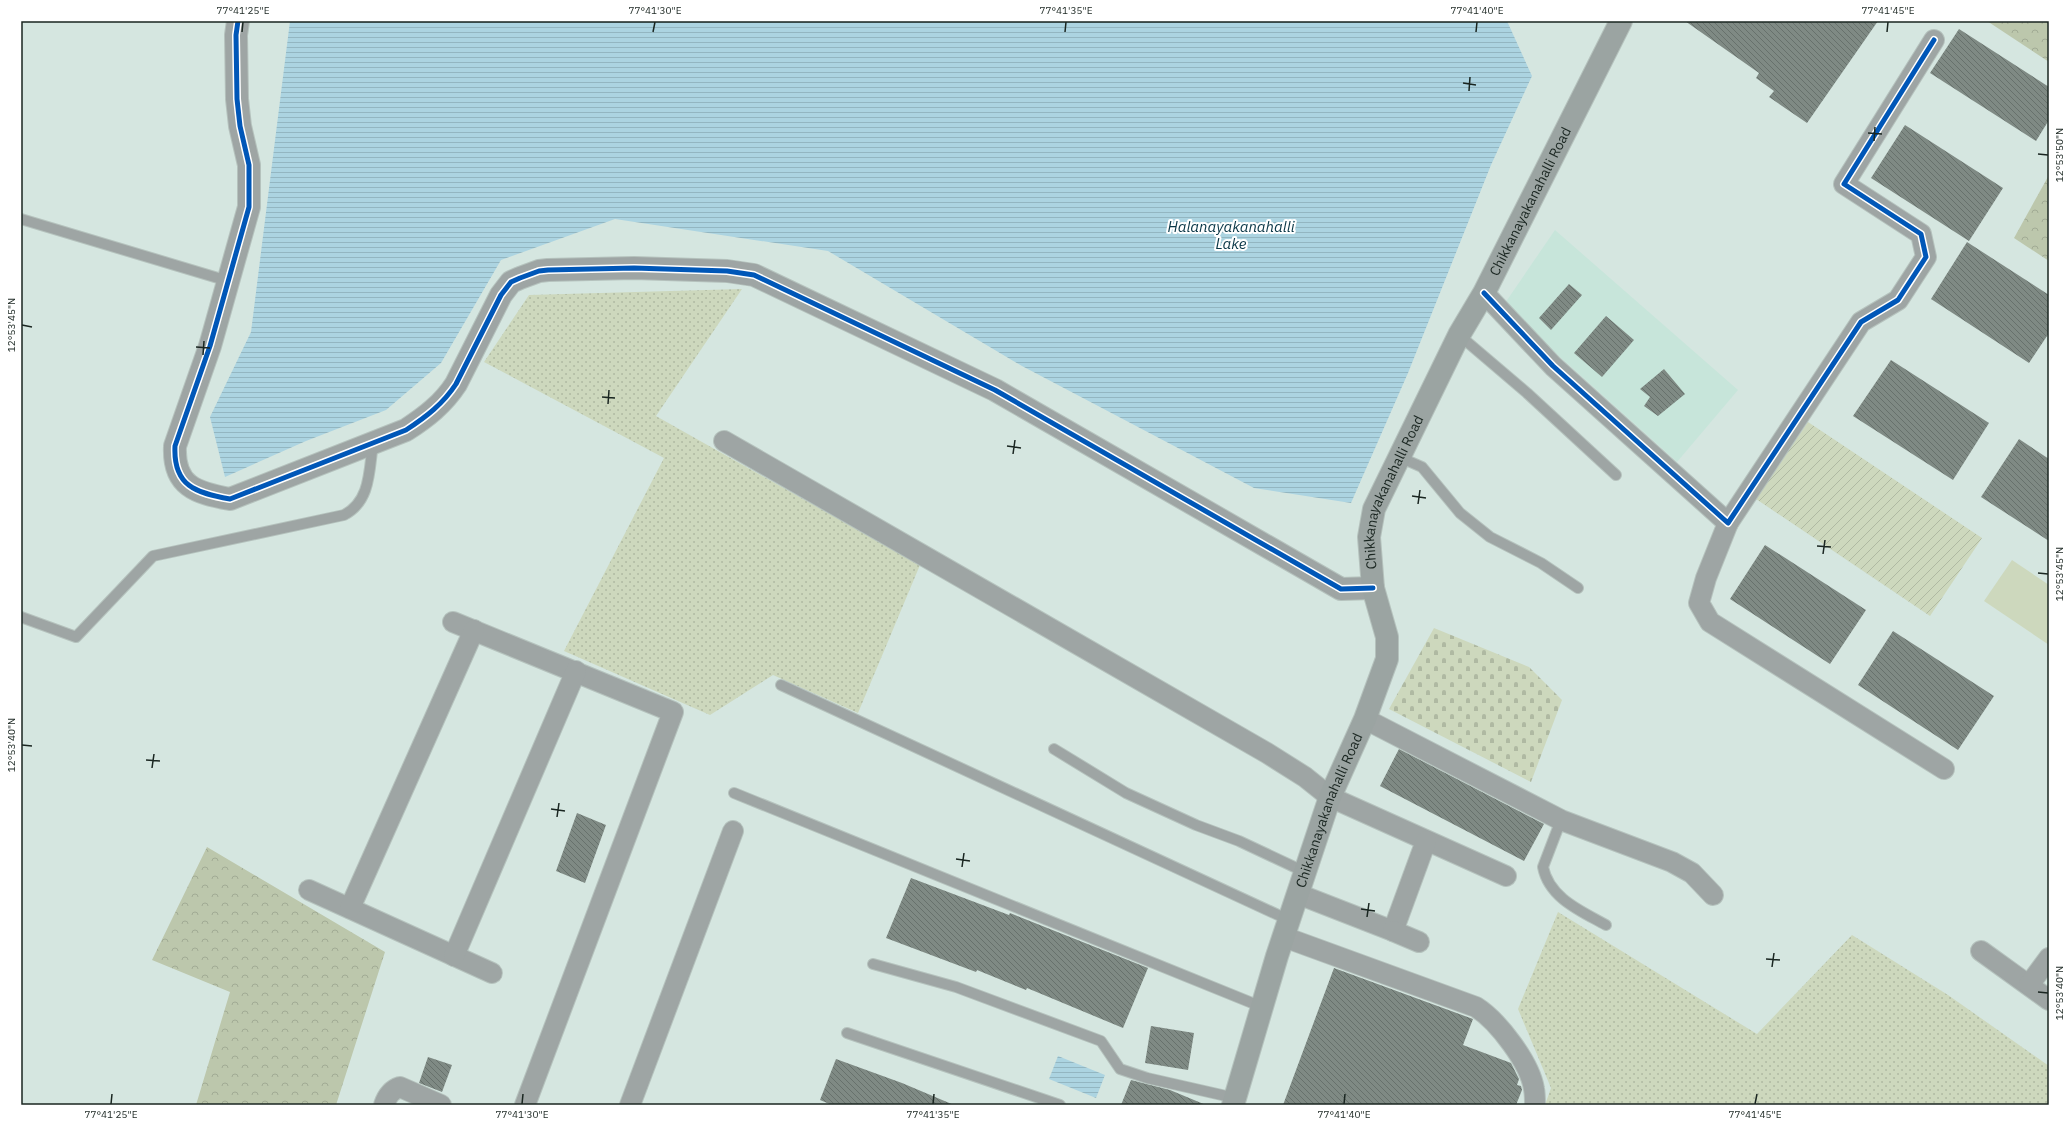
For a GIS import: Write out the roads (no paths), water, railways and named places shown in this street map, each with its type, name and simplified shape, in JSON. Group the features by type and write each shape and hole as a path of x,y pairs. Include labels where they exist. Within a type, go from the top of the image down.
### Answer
{"main road":[{"name":"Chikkanayakanahalli Road","path":"1234,1102 1286,928 1330,797 1365,719 1387,659 1388,637 1373,588 1369,537 1374,509 1459,335 1484,293 1621,21"}],"street":[{"path":"238,21 236,35 238,99 240,126 249,165 249,207 210,346 175,446 175,459 178,471 187,485 210,495 230,499 406,430 428,415 448,397 456,384 492,310 511,282 539,271 634,268 745,273 754,275 995,390 1341,589 1373,588"},
{"path":"1934,40 1844,184 1921,234 1926,257 1898,300 1861,322 1728,523 1706,578 1699,603 1710,622 1944,769"},
{"path":"1484,293 1553,366 1728,523"},
{"path":"724,441 1267,753 1305,777 1330,797 1506,876"},
{"path":"453,622 576,671 673,712 525,1105"},
{"path":"350,908 474,630"},
{"path":"454,956 576,671"},
{"path":"1365,719 1561,820 1672,862 1692,873 1713,895"},
{"path":"630,1105 733,831"},
{"path":"1392,931 1426,841"},
{"path":"308,890 492,973"},
{"path":"1298,894 1419,942"},
{"path":"1286,928 1476,1007 1482,1011 1501,1028 1517,1052 1534,1089 1535,1105"},
{"path":"1982,951 2049,1000"},
{"path":"2029,985 2049,958"},
{"path":"384,1105 387,1096 395,1089 400,1087 441,1105"}],"lane":[{"path":"21,219 228,281"},
{"path":"1459,335 1527,394 1616,475"},
{"path":"21,617 76,637 153,556 344,515 357,506 365,493 373,443"},
{"path":"1399,457 1422,467 1460,513 1490,537 1541,563 1578,588"},
{"path":"782,685 1286,928"},
{"path":"1054,749 1126,793 1196,825 1239,841 1305,872"},
{"path":"734,793 1262,1007"},
{"path":"1561,820 1543,866 1544,874 1565,902 1606,925"},
{"path":"873,964 956,987 1101,1041 1120,1069 1234,1102"},
{"path":"847,1034 1060,1105"}],"water":[{"name":"Halanayakanahalli Lake","path":"290,21 1507,21 1532,76 1491,165 1408,373 1351,503 1254,488 1022,366 828,251 615,219 501,260 441,363 386,410 306,441 225,477 210,417 251,332"},
{"path":"1058,1056 1105,1075 1096,1098 1049,1079"}]}
